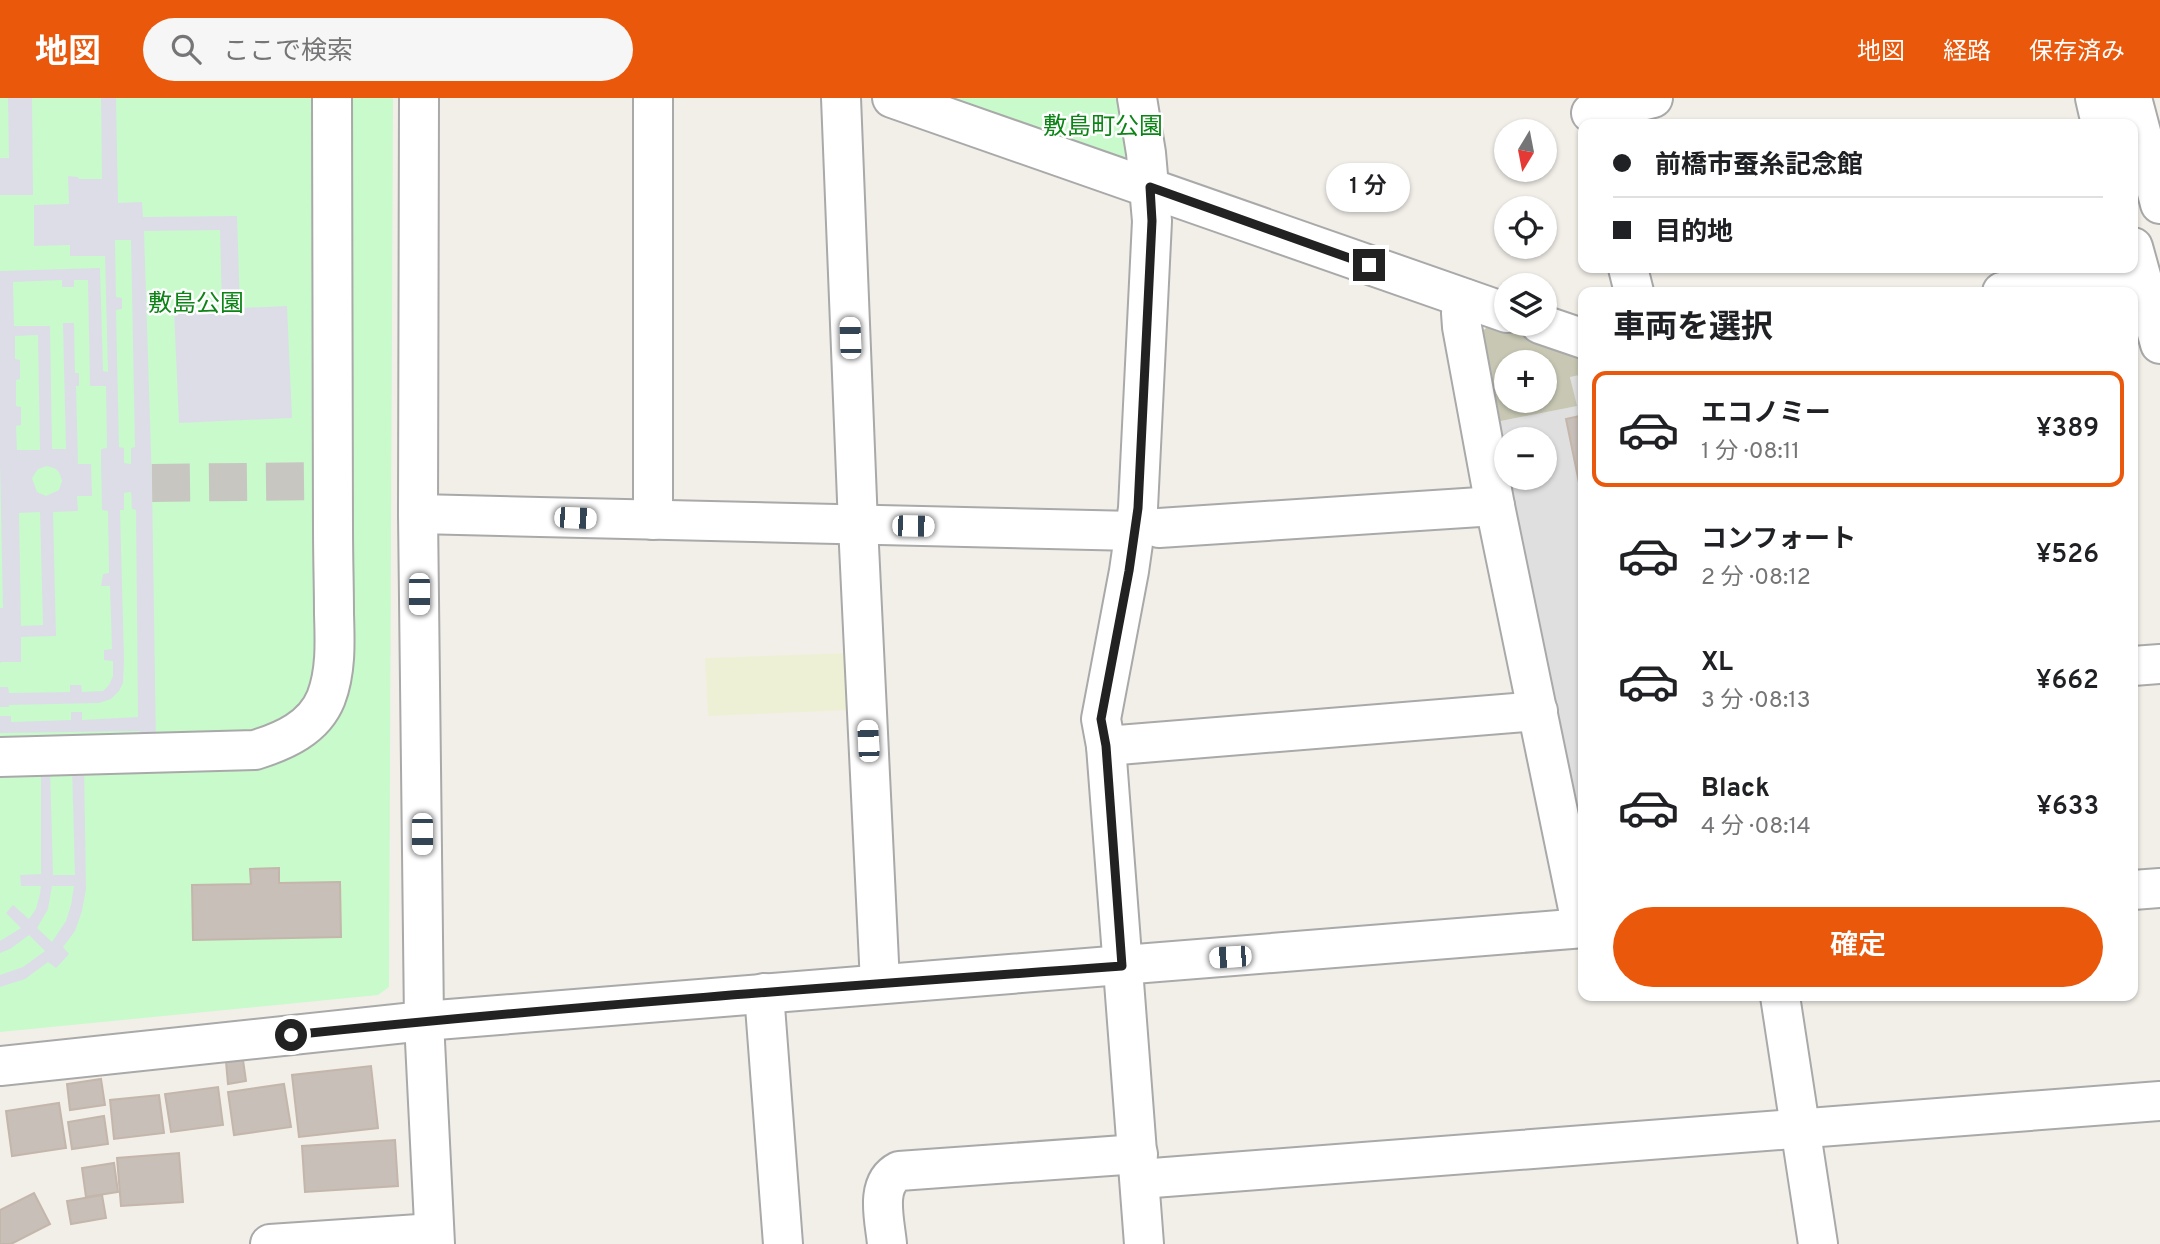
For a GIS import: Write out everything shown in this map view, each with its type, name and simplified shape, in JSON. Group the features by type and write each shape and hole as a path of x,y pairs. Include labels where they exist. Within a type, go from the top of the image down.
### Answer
{"street":[{"path":"0,757 255,750 281,742 293,735 313,719 325,699 332,680 335,647 332,98"},
{"path":"270,1244 434,1239 424,1021 418,514 419,98"},
{"path":"653,98 653,520"},
{"path":"841,98 880,983"},
{"path":"892,98 1494,309"},
{"path":"1137,98 1163,192"},
{"path":"1144,1244 1106,746 1118,724 1147,529 1163,464 1161,98"},
{"path":"1590,112 1653,98"},
{"path":"2095,98 2100,119"},
{"path":"2132,98 2138,119"},
{"path":"2138,121 2160,204"},
{"path":"2023,287 2081,273"},
{"path":"2135,273 2160,344"},
{"path":"1466,299 1461,313 1462,327 1578,904"},
{"path":"1557,330 1578,337"},
{"path":"418,514 1147,529 1496,506"},
{"path":"2138,666 2160,664"},
{"path":"1106,746 1538,711"},
{"path":"2138,890 2160,888"},
{"path":"0,1066 424,1021 1578,928"},
{"path":"764,993 783,1244"},
{"path":"1781,1001 1818,1244"},
{"path":"887,1244 883,1190 891,1175 899,1171 1139,1167 1799,1130 2160,1101"}],"shaded area":[{"path":"8,98 32,98 33,195 0,195 0,158 9,158"},
{"path":"101,98 116,98 118,203 142,202 143,217 237,216 240,308 287,306 292,418 179,423 174,310 222,308 220,230 144,231 152,483 156,744 84,764 86,889 75,931 63,947 69,954 56,968 48,962 25,979 0,987 0,975 23,967 45,951 29,935 0,953 0,941 21,928 6,913 13,905 29,919 36,909 40,894 41,886 21,886 20,875 41,874 41,765 141,744 140,731 0,733 0,716 11,716 11,722 71,720 71,712 82,712 82,720 138,717 136,510 132,509 131,492 124,493 124,510 120,510 124,660 123,683 119,691 111,699 99,703 0,707 0,687 8,687 9,693 70,692 70,685 81,685 82,692 103,691 113,676 113,661 104,660 104,650 112,649 110,586 101,586 103,574 109,573 108,511 102,510 101,464 101,449 107,448 106,386 90,386 88,280 74,280 74,287 62,287 62,280 13,282 14,326 50,326 52,449 66,449 63,323 74,323 75,373 79,373 79,386 76,386 78,464 91,464 92,496 77,496 78,511 53,512 56,636 21,637 21,662 0,663 0,608 3,608 0,271 100,268 103,371 108,372 105,256 70,256 70,245 34,246 34,205 69,204 68,176 102,179","holes":["115,240 131,240 135,447 131,448 131,464 124,463 124,448 119,447 116,310 122,309 122,298 116,297","38,335 40,450 17,450 16,426 21,425 21,407 16,406 16,380 20,379 20,360 15,359 15,336","47,466 56,469 62,481 59,490 46,496 37,492 32,478 38,469","40,512 43,625 21,626 19,513","50,765 72,765 75,875 53,875","52,886 74,886 66,921 52,942 37,928 48,909"]},
{"path":"1494,321 1494,336 1537,336 1578,350 1578,375 1570,377 1577,406 1557,410 1557,350 1494,350 1494,413 1477,336"},
{"path":"1578,375 1578,822 1509,490 1557,490 1557,427 1497,427 1496,422 1541,413 1557,413 1557,410 1576,406 1570,376"},
{"path":"1494,413 1542,413 1496,422"},
{"path":"850,653 852,710 708,716 705,658"}],"green space":[{"name":"敷島公園","path":"0,98 393,98 389,987 378,995 0,1032"},
{"name":"敷島町公園","path":"935,98 1126,98 1135,148 1120,161"}],"building":[{"path":"1578,416 1578,478 1566,419"},
{"path":"279,868 279,883 340,882 341,937 193,940 192,885 251,884 250,869"},
{"path":"243,1060 246,1081 228,1084 226,1062"},
{"path":"371,1066 378,1128 299,1137 292,1075"},
{"path":"101,1079 105,1105 70,1110 67,1084"},
{"path":"284,1084 291,1127 234,1135 228,1092"},
{"path":"218,1087 223,1125 171,1132 165,1094"},
{"path":"159,1095 164,1133 114,1139 110,1100"},
{"path":"59,1103 66,1148 12,1156 6,1111"},
{"path":"104,1116 108,1144 72,1149 68,1122"},
{"path":"395,1140 398,1186 305,1192 302,1146"},
{"path":"179,1153 183,1202 121,1206 117,1158"},
{"path":"114,1163 118,1192 86,1197 82,1168"},
{"path":"34,1193 50,1224 11,1244 0,1244 0,1210"},
{"path":"102,1195 106,1218 71,1224 67,1201"}],"tunnel":[{"path":"152,483 322,481"}],"route":[{"path":"291,1035 424,1021 880,983 1122,966 1106,746 1101,719 1138,508 1152,221 1150,187 1369,265"}]}
